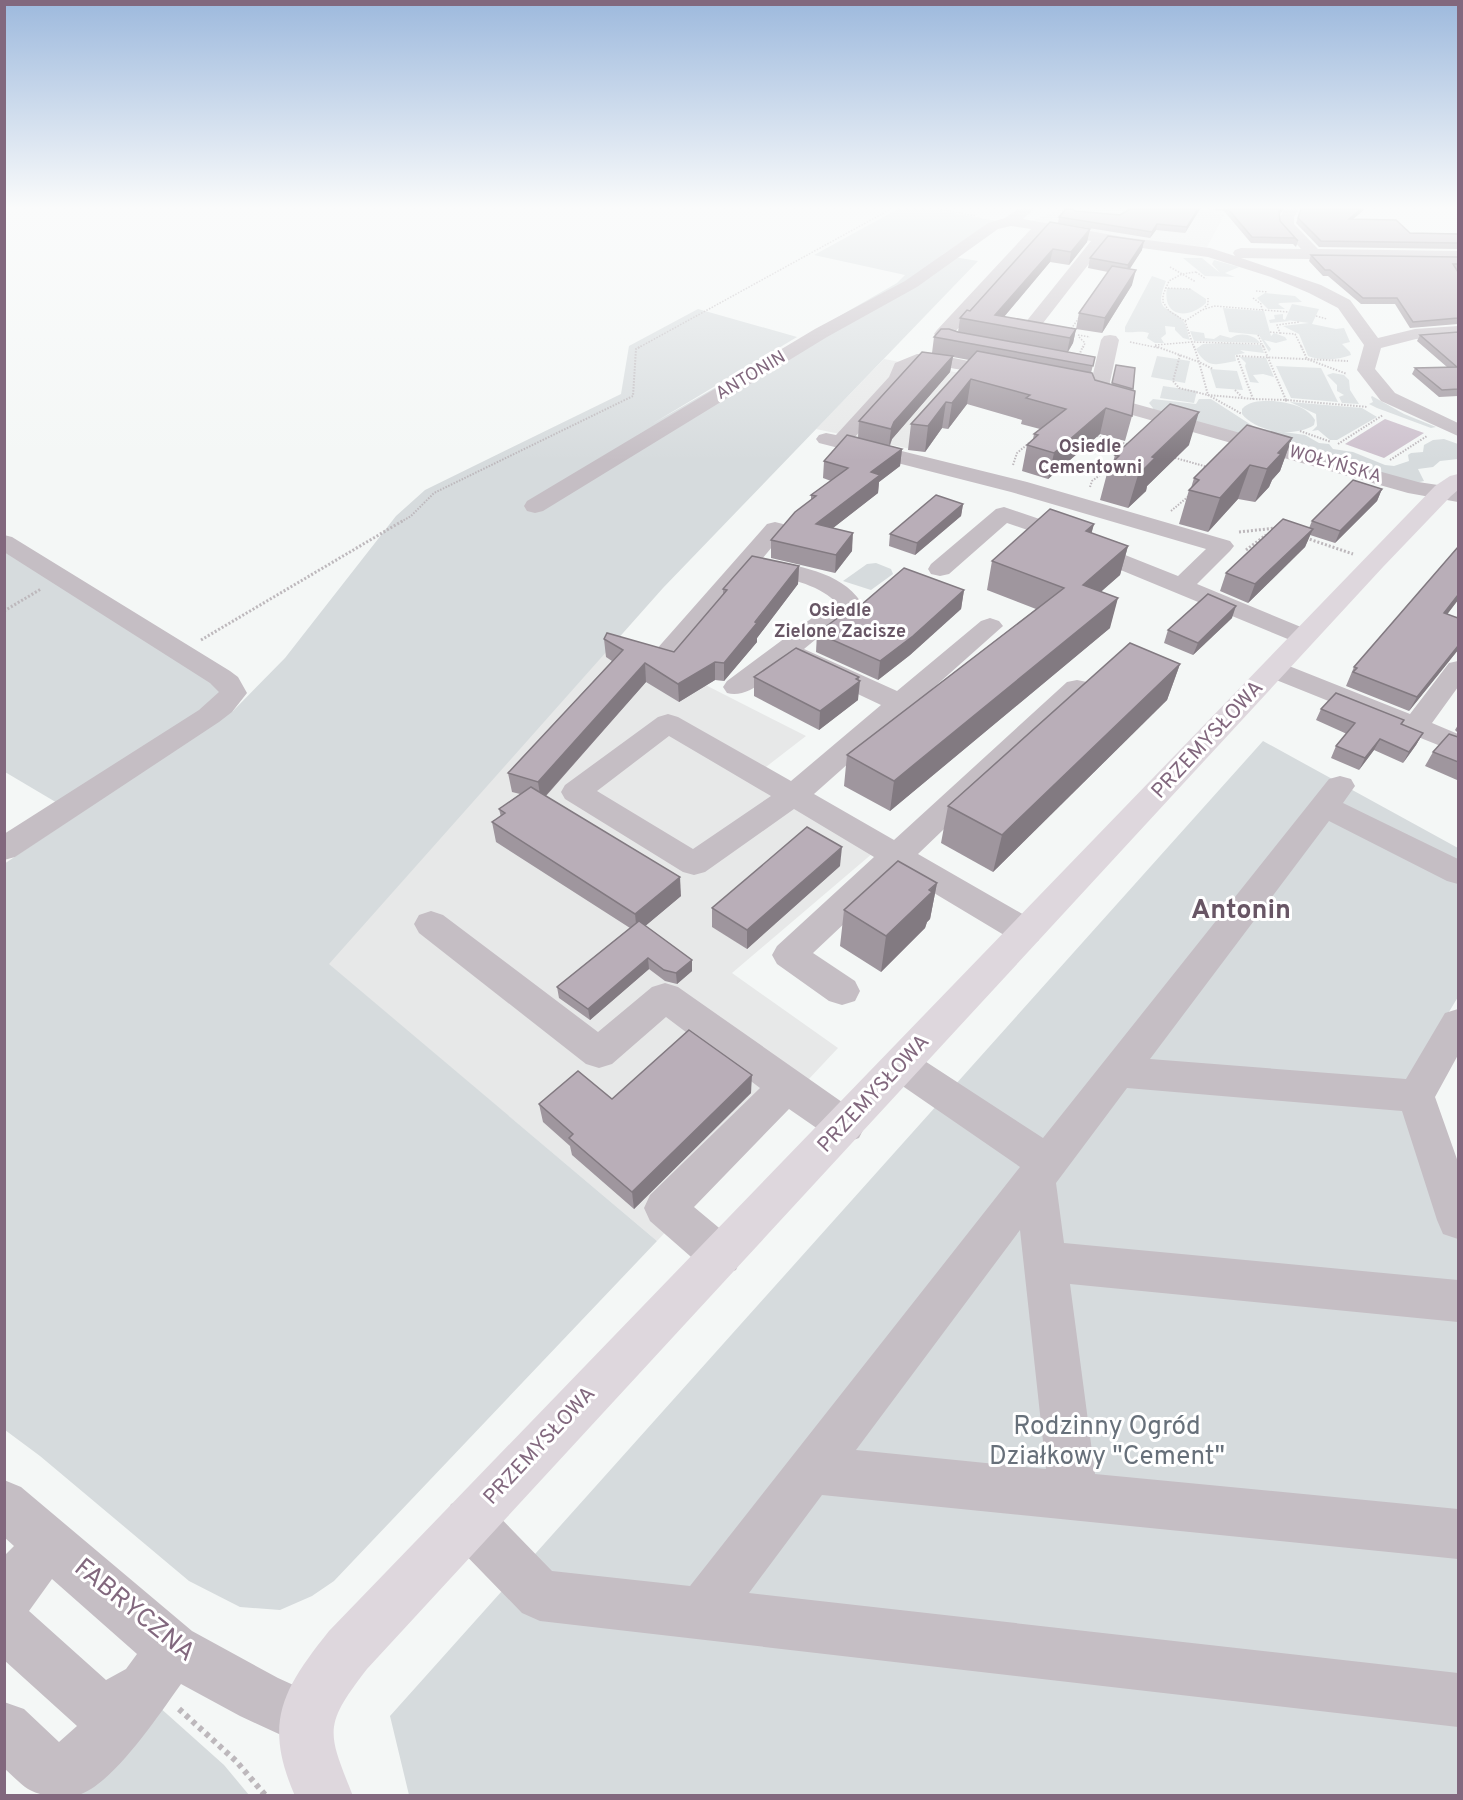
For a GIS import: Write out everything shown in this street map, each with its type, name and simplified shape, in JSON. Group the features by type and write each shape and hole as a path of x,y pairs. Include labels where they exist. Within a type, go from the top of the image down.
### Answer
{"main road":[{"name":"PRZEMYSŁOWA","path":"305,1718 321,1683 348,1650 1375,562 1453,489"},
{"path":"305,1718 305,1747 312,1771 325,1796"}],"street":[{"name":"ANTONIN","path":"535,506 821,333 896,293"},
{"path":"973,293 943,334 956,341 988,347"},
{"path":"1034,323 1058,293"},
{"path":"1323,293 1344,304 1361,325 1373,345 1366,370 1388,397 1458,430"},
{"path":"1373,345 1415,334 1458,331"},
{"path":"1077,388 1099,392 1110,340"},
{"path":"1022,377 917,360 902,367 898,379 836,437 1222,546 1182,586"},
{"path":"1076,362 1104,367"},
{"path":"952,384 967,367"},
{"name":"WOŁYŃSKA","path":"1099,392 1097,399 1416,488 1453,489"},
{"path":"940,569 1004,513 1095,546 1102,554 1304,637"},
{"path":"668,651 775,529"},
{"path":"4,542 228,683 232,693 228,700 194,725 4,849"},
{"path":"737,687 849,602 840,590 827,584 746,562"},
{"path":"990,626 793,795 694,864 576,792 668,723 793,795 1026,932"},
{"path":"786,650 900,703"},
{"path":"1416,726 1458,669"},
{"path":"1275,670 1458,744"},
{"path":"843,991 789,955 1077,688"},
{"path":"701,1614 1332,796 1458,873"},
{"path":"431,924 599,1053 665,997 845,1126"},
{"path":"1458,1023 1416,1096 1458,1220"},
{"path":"900,1065 1041,1171"},
{"path":"1118,1072 1416,1096"},
{"path":"721,1256 664,1208 787,1086"},
{"path":"1041,1171 1045,1261 1074,1496"},
{"path":"1045,1261 1458,1301"},
{"path":"812,1470 1458,1534"},
{"name":"FABRYCZNA","path":"4,1504 17,1589 164,1679 259,1697 305,1718"},
{"path":"469,1522 540,1595 1458,1700"},
{"path":"17,1589 94,1706 109,1710 164,1679"},
{"path":"4,1729 47,1769 64,1772 83,1760 164,1679"}],"path":[{"path":"180,652 411,516 434,493 633,396 636,349 738,293"},
{"path":"1164,293 1163,302 1169,311 1185,321 1208,395 1242,414"},
{"path":"1185,321 1202,310 1208,304 1208,298"},
{"path":"1253,298 1261,304 1262,309"},
{"path":"1235,308 1240,301"},
{"path":"1208,304 1288,312"},
{"path":"1202,310 1214,306"},
{"path":"1280,333 1277,325 1299,322"},
{"path":"1270,332 1295,334 1307,359 1351,375"},
{"path":"1073,334 1086,343 1076,362"},
{"path":"1258,335 1286,402"},
{"path":"1110,340 1151,345 1192,342 1262,344"},
{"path":"1151,345 1213,369"},
{"path":"1180,355 1173,381 1179,388 1208,395 1367,406 1386,413 1337,444"},
{"path":"1257,402 1253,399 1237,356 1358,361"},
{"path":"1235,390 1242,398"},
{"path":"1300,431 1347,448"},
{"path":"1387,462 1435,431"},
{"path":"1085,432 1138,447"},
{"path":"1012,470 1017,453 1035,438"},
{"path":"1172,457 1218,470 1248,441"},
{"path":"1089,490 1092,481 1120,461"},
{"path":"1168,513 1193,491"},
{"path":"1241,554 1276,528"},
{"path":"1231,532 1276,528 1286,531"},
{"path":"1306,538 1375,562"},
{"path":"4,611 22,600"},
{"path":"164,1679 216,1739 248,1771 266,1796"}],"shaded area":[{"path":"884,359 987,378 948,429 942,428 925,452 816,429"},
{"path":"1385,419 1424,433 1384,458 1345,444"},
{"path":"615,639 806,736 762,770 887,841 732,973 838,1048 657,1241 328,964"}],"green space":[{"path":"880,293 947,293 663,588 329,964 657,1241 334,1581 312,1596 280,1610 240,1607 189,1581 40,1456 5,1430 4,864 233,711 285,658 396,516 425,490 621,394 629,346 698,309 797,337 652,424"},
{"path":"1143,293 1162,293 1162,305 1184,322 1190,340 1183,338 1175,327 1165,326 1166,334 1161,338 1164,343 1155,343 1147,338 1149,333 1125,332 1125,327"},
{"path":"1167,293 1197,293 1206,299 1206,303 1192,312 1178,313 1168,305"},
{"path":"1265,293 1295,296 1302,302 1280,303 1278,304 1285,309 1268,309 1257,298"},
{"path":"1292,304 1319,309 1312,324 1336,329 1344,328 1350,342 1342,344 1351,355 1330,359 1308,356 1299,334 1283,326 1309,323 1287,320 1290,321 1270,323 1269,320 1275,319 1274,315 1283,314 1285,320"},
{"path":"1223,308 1264,311 1271,336 1274,333 1287,340 1276,343 1264,340 1271,349 1269,352 1259,335 1229,332"},
{"path":"1190,331 1204,333 1205,338 1214,339 1220,335 1231,338 1246,335 1260,343 1194,341"},
{"path":"1203,344 1261,345 1264,353 1240,350 1245,353 1235,355 1236,361 1213,364 1204,360 1196,349"},
{"path":"1157,356 1190,361 1185,383 1151,377"},
{"path":"1240,357 1266,358 1274,377 1263,374 1253,375 1259,383 1250,382 1246,363"},
{"path":"1276,366 1321,368 1338,402 1291,398"},
{"path":"1210,369 1237,371 1243,390 1216,388"},
{"path":"1333,373 1344,375 1349,380 1350,390 1359,404 1342,403 1339,397 1344,395 1337,391 1337,385 1327,375"},
{"path":"1163,386 1197,391 1194,403 1160,398"},
{"path":"1372,396 1404,414 1436,427 1431,428 1377,408 1369,404 1373,402"},
{"path":"1153,399 1196,404 1199,399 1211,399 1256,428 1305,435 1319,443 1329,444 1333,449 1353,452 1385,465 1394,466 1409,461 1408,455 1411,453 1423,452 1424,445 1433,440 1444,439 1458,444 1458,459 1440,461 1433,467 1418,469 1424,481 1411,484 1152,411 1153,408 1149,403"},
{"path":"1274,401 1291,404 1307,411 1315,420 1314,425 1297,431 1276,431 1256,425 1242,414 1242,409 1249,404"},
{"path":"1290,402 1362,408 1377,417 1337,440 1330,440 1318,430 1312,431 1317,426 1316,414"},
{"path":"5,546 220,683 219,701 59,804 5,772"},
{"path":"876,563 891,569 893,574 871,590 843,581 867,564"},
{"name":"Rodzinny Ogród Działkowy \"Cement\"","path":"1263,741 1458,848 1458,997 1404,1086 1458,1240 1458,1795 409,1795 390,1716"},
{"path":"158,1706 224,1765 249,1795 73,1796"}],"building":[{"path":"986,293 1014,293 995,315 1076,329 1070,338 960,318 967,310 970,311"},
{"path":"1093,293 1121,293 1105,318 1079,313"},
{"path":"1357,293 1458,293 1458,318 1413,322 1397,298 1363,298"},
{"path":"941,329 1095,357 1093,366 934,337"},
{"path":"1458,332 1458,389 1442,390 1415,368 1457,367 1420,335"},
{"path":"977,351 1092,373 1095,380 1135,391 1132,416 1106,408 1054,453 1027,445 1038,435 1034,434 1066,409 1026,398 1030,395 971,379 952,403 946,402 928,426 911,424"},
{"path":"922,352 953,356 894,422 891,429 859,421"},
{"path":"1116,365 1135,368 1133,389 1112,383"},
{"path":"1170,404 1199,412 1152,457 1155,458 1138,475 1109,466 1119,456 1115,455"},
{"path":"1247,425 1292,438 1267,469 1250,465 1220,498 1189,490 1199,480 1194,478"},
{"path":"847,435 902,449 871,472 880,475 816,524 853,533 836,555 771,540 795,512 816,496 811,495 848,468 824,461"},
{"path":"1353,480 1382,489 1340,531 1312,521"},
{"path":"936,495 963,504 917,543 890,534"},
{"path":"1050,509 1094,524 1086,531 1128,546 1083,585 1118,598 894,781 847,755 1064,588 992,561"},
{"path":"1283,519 1313,529 1255,584 1226,573"},
{"path":"1458,547 1458,595 1444,613 1458,618 1458,646 1417,697 1353,672 1357,668 1354,667"},
{"path":"752,556 799,566 724,663 715,662 678,684 645,663 538,782 508,773 623,650 604,639 607,633 674,652 727,590 723,589"},
{"path":"904,568 964,590 913,636 880,661 817,633 850,609 854,611"},
{"path":"1208,594 1236,606 1198,643 1168,630"},
{"path":"1130,643 1180,664 1002,835 948,806"},
{"path":"796,648 859,677 856,679 860,681 820,711 754,677"},
{"path":"1336,693 1404,720 1401,724 1423,733 1409,752 1380,739 1365,758 1336,746 1355,723 1321,709"},
{"path":"1449,734 1458,737 1458,762 1433,752"},
{"path":"531,787 680,877 635,914 492,822 505,813 499,809"},
{"path":"807,827 842,847 747,930 712,908"},
{"path":"898,861 937,883 929,890 932,892 886,936 844,910"},
{"path":"639,921 692,960 676,973 664,970 648,958 588,1009 557,987"},
{"path":"689,1030 752,1075 632,1192 569,1138 573,1134 539,1104 578,1071 612,1099"}],"district":[{"name":"Osiedle Cementowni","path":"1090,457"},
{"name":"Osiedle Zielone Zacisze","path":"840,621"},
{"name":"Antonin","path":"1241,911"}]}
